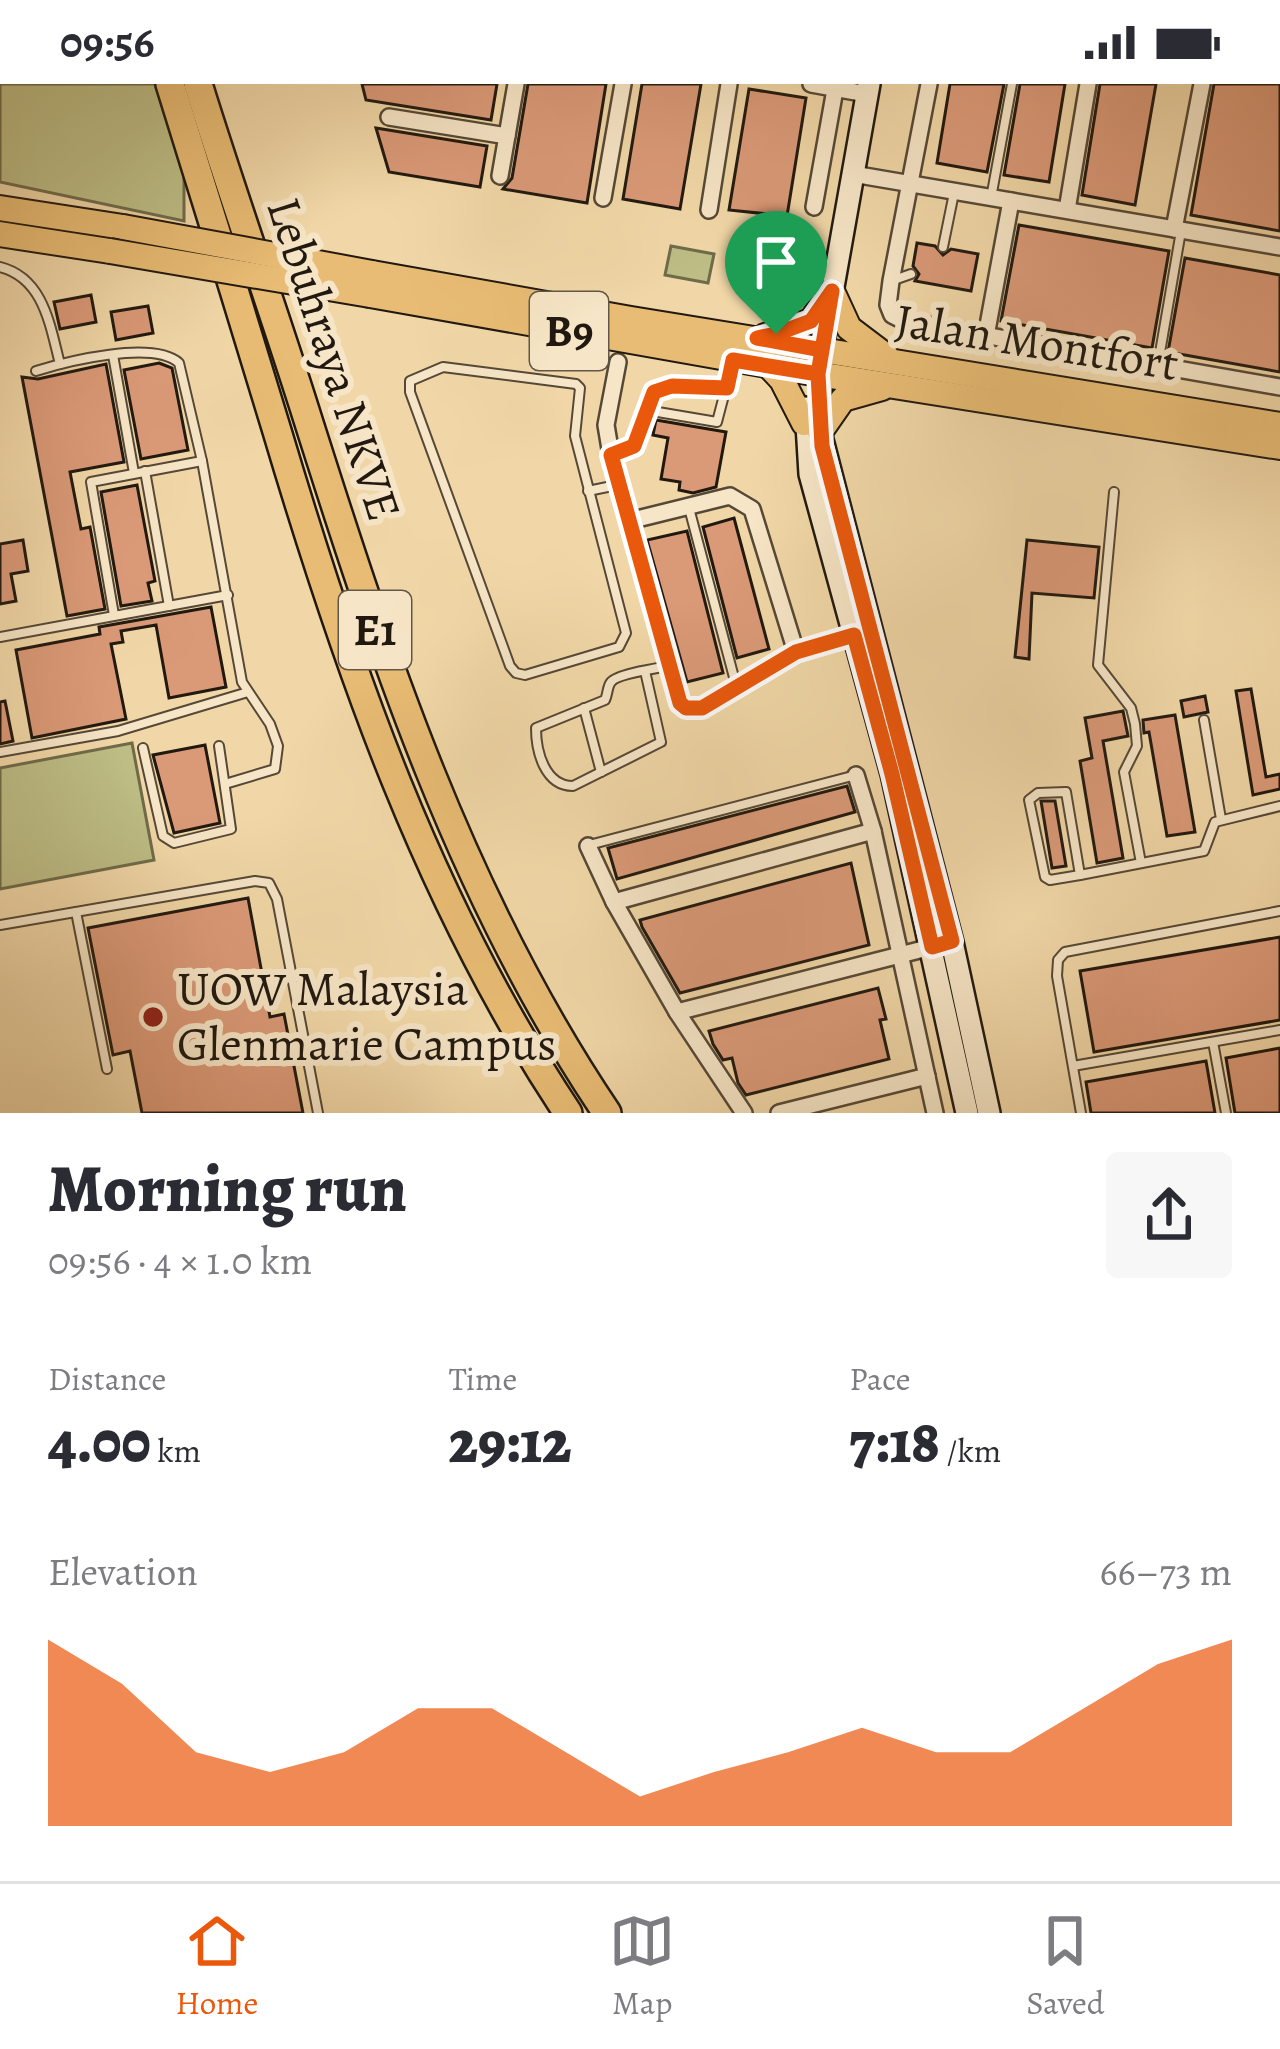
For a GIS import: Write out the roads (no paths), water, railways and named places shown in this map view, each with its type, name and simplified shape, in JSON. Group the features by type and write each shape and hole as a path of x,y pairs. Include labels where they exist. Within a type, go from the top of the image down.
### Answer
{"highway":[{"name":"Lebuhraya NKVE","path":"170,84 368,716 400,798 456,915 568,1113"},
{"name":"Lebuhraya NKVE","path":"198,84 355,571 419,751 452,830 520,965 608,1113"},
{"path":"209,118 212,84"}],"main road":[{"name":"Jalan Montfort","path":"0,208 123,227 592,335 733,360 768,365 820,362 1280,425"},
{"name":"Jalan Montfort","path":"0,234 757,338 820,362"},
{"path":"757,338 811,321 832,291"},
{"path":"768,365 812,427 843,399 892,373 849,328 832,291"},
{"name":"Jalan Montfort","path":"892,373 1280,447"}],"street":[{"path":"500,176 516,84"},
{"path":"603,198 623,84"},
{"path":"709,210 729,84"},
{"path":"811,84 868,89 812,427 892,774 989,1113"},
{"path":"929,84 891,281 888,305 892,315 904,321 1280,387"},
{"path":"1067,211 1088,84"},
{"path":"1178,229 1202,84"},
{"path":"814,207 835,86"},
{"path":"389,117 507,136"},
{"path":"853,174 1280,247"},
{"path":"986,336 1011,201"},
{"path":"592,335 618,362"},
{"path":"648,345 618,362 606,425 680,703 702,708 796,652 862,632"},
{"path":"629,521 730,496 752,509 796,652"},
{"path":"856,776 873,831 934,1113"},
{"path":"614,902 873,831"},
{"path":"588,847 676,1012 744,1113"},
{"path":"676,1012 942,944"},
{"path":"942,944 967,1113"},
{"path":"779,1113 926,1076"}],"lane":[{"path":"991,198 1012,84"},
{"path":"943,248 955,191"},
{"path":"1157,366 1178,229"},
{"path":"0,267 26,279 37,293 60,364"},
{"path":"891,281 911,274"},
{"path":"36,371 113,355 166,353 179,363 242,682 270,724 278,746 275,769 225,784"},
{"path":"113,355 169,606"},
{"path":"646,410 717,422 733,360"},
{"path":"443,367 576,384 580,388 575,436 588,491 625,641 619,647 525,675 516,673 410,381 443,367"},
{"path":"611,455 634,446 649,399 661,388 727,388"},
{"path":"114,615 89,488 96,480 202,461"},
{"path":"588,491 618,484"},
{"path":"1114,492 1098,665 1131,708 1135,724 1138,746 1124,772 1141,863"},
{"path":"688,507 737,688"},
{"path":"0,637 228,596"},
{"path":"645,671 661,742 563,787 544,766 536,728 605,700 616,678 645,671 669,666"},
{"path":"0,752 118,730 248,692"},
{"path":"584,708 601,772"},
{"path":"1204,720 1221,819"},
{"path":"143,748 166,842 231,830 219,746"},
{"path":"588,847 856,776"},
{"path":"1080,875 1066,792 1038,793 1029,800 1045,877 1080,875 1204,851 1215,822 1280,806"},
{"path":"0,925 255,881 269,883 277,899 318,1113"},
{"path":"1081,1113 1057,976 1058,960 1065,952 1280,911"},
{"path":"76,912 107,1069"},
{"path":"1073,1066 1280,1030"},
{"path":"1213,1042 1226,1113"}],"place":[{"name":"UOW Malaysia Glenmarie Campus","path":"153,1017"}]}
